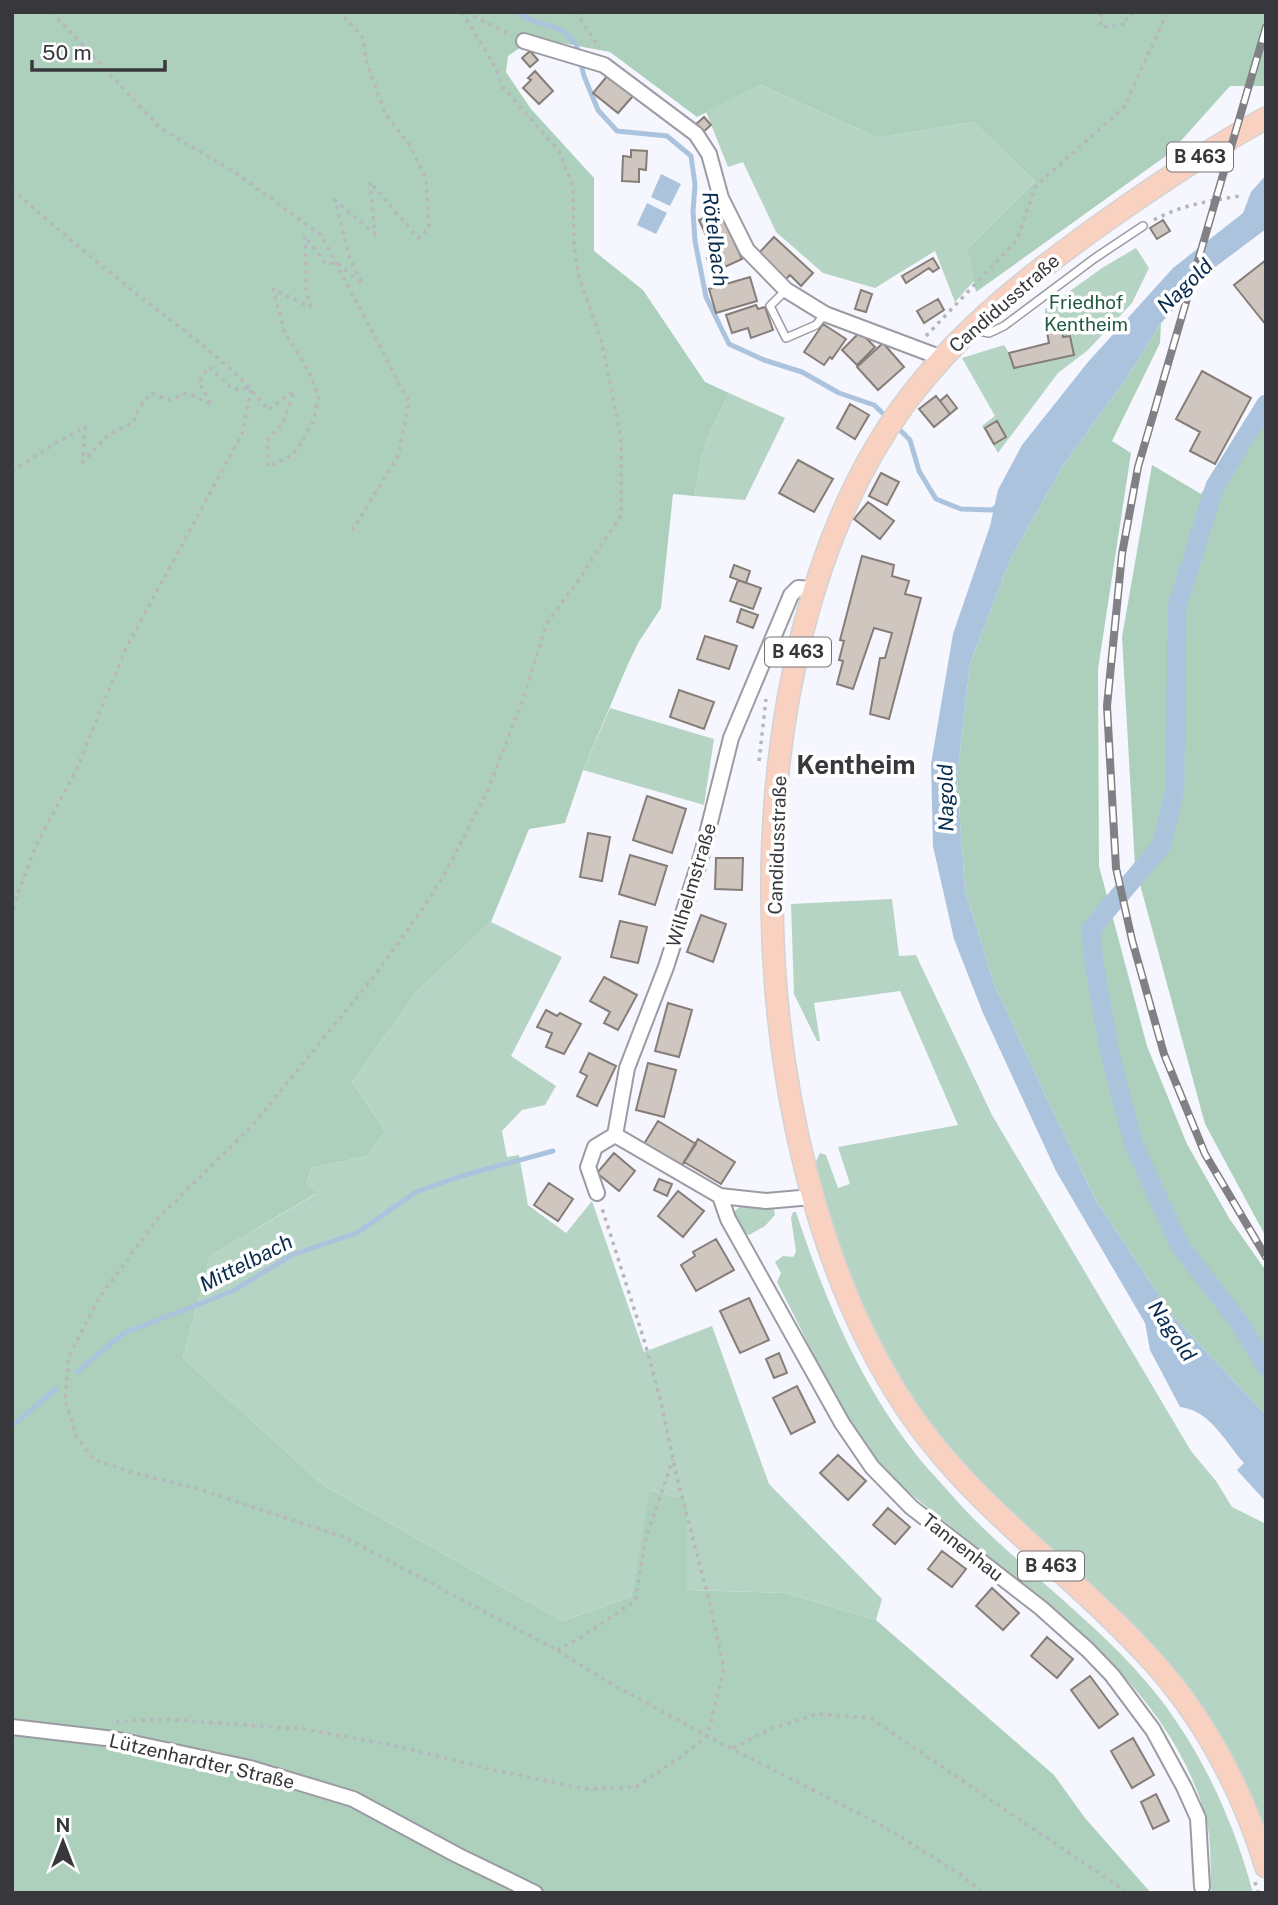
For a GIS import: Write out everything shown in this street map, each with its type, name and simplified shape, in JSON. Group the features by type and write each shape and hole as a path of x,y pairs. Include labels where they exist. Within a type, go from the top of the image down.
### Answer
{"main road":[{"name":"Candidusstraße","path":"1259,1871 1238,1796 1219,1754 1194,1713 1157,1666 1116,1624 989,1507 936,1450 878,1363 854,1314 812,1196 785,1073 776,978 773,888 775,804 785,717 797,656 815,589 839,518 886,432 942,358 970,329 1031,275 1193,162 1266,118"}],"street":[{"path":"524,41 604,65 696,134 709,154 721,198 747,250 786,290 825,314 942,358"},
{"name":"Wilhelmstraße","path":"615,1135 627,1068 670,954 702,854 731,738 791,595 798,587 815,589"},
{"path":"597,1193 588,1167 595,1147 615,1135 720,1196 766,1201 812,1196"},
{"name":"Tannenhau","path":"720,1196 728,1219 842,1423 872,1467 911,1507 1041,1608 1088,1650 1112,1675 1153,1731 1198,1818 1202,1887"},
{"name":"Lützenhardter Straße","path":"12,1727 114,1739 250,1768 353,1799 535,1893"}],"lane":[{"path":"970,329 989,333 1004,326 1143,226"},
{"path":"786,290 770,306 786,338 816,325 825,314"}],"path":[{"path":"52,12 159,128 236,173 321,235 409,402 398,456 352,531"},
{"path":"12,189 68,239 251,388 268,410 293,391 283,422 267,441 268,467 293,456 313,423 319,396 308,370 285,333 273,289 311,307 306,289 305,236 326,264 337,263 362,284 349,256 335,200 375,234 370,183 418,238 429,228 426,179 410,146 384,111 366,60 362,36 343,16 343,12"},
{"path":"464,12 524,41"},
{"path":"464,12 494,65 503,87 559,151 573,186 574,244 578,274 602,343 621,439 621,514 547,623 522,702 488,790 426,904 376,974 252,1126 158,1217 99,1298 69,1356 65,1399 76,1436 93,1459 202,1490 345,1538 557,1650 606,1681 732,1749 878,1823 963,1876 983,1893"},
{"path":"575,12 599,45 604,65"},
{"path":"1101,13 1101,27 1126,24 1127,16 1135,12"},
{"path":"915,348 1017,240 1035,187 1124,107 1167,13 1160,12"},
{"path":"1143,226 1169,212 1195,203 1240,196"},
{"path":"12,471 85,427 83,462 108,435 134,422 138,409 152,393 168,400 187,393 212,405 199,382 209,367 233,389 251,388"},
{"path":"12,917 36,845 77,768 126,648 242,435 251,388"},
{"path":"757,675 767,692 759,763"},
{"path":"106,1722 159,1719 304,1729 396,1746 586,1789 636,1787 708,1735 724,1668 645,1343 597,1193"},
{"path":"557,1650 635,1601 646,1538 674,1457"},
{"path":"732,1749 768,1730 817,1714 870,1718 1128,1893"},
{"path":"1258,1893 1259,1871"}],"green space":[{"path":"12,12 1266,12 1266,86 1230,86 1170,153 976,292 967,249 1035,181 973,122 878,138 761,85 697,117 610,52 529,37 508,56 506,72 531,109 594,178 594,251 643,290 705,382 729,393 708,437 694,496 673,494 661,608 628,664 583,770 565,823 529,829 491,922 418,990 352,1082 385,1131 367,1156 312,1168 306,1184 317,1193 210,1256 183,1358 323,1485 562,1621 631,1597 650,1490 687,1500 687,1590 786,1593 876,1620 1054,1775 1085,1818 1151,1893 12,1893"},
{"path":"761,85 878,138 973,122 1035,181 967,249 974,281 955,302 935,251 875,288 823,273 776,232 743,162 728,167 706,112"},
{"name":"Friedhof Kentheim","path":"1136,248 1149,268 1132,303 1088,350 1058,373 998,453 982,426 995,416 962,358 1004,345 1014,368 1074,355 1070,336 1063,337 1062,329 1047,332 1045,309 1102,268"},
{"path":"1161,323 1160,343 1112,441 1131,453 1098,669 1099,866 1147,1046 1187,1144 1229,1218 1266,1271 1266,1415 1172,1315 1097,1202 995,986 965,890 957,777 970,664 1010,560 1064,464 1126,379"},
{"path":"729,393 785,418 745,500 694,496 708,437"},
{"path":"1266,393 1266,1237 1205,1124 1135,866 1122,637 1152,465 1201,494 1256,404"},
{"path":"610,708 714,739 704,805 583,770"},
{"path":"892,899 899,956 916,955 992,1115 1191,1451 1216,1481 1232,1507 1266,1524 1266,1838 1228,1752 1169,1665 1115,1611 996,1503 945,1445 904,1387 851,1282 814,1166 820,1153 826,1155 838,1188 850,1184 838,1147 958,1125 900,991 814,1003 820,1041 817,1041 794,994 791,904"},
{"path":"491,922 562,957 511,1056 556,1086 545,1105 522,1110 502,1131 507,1157 519,1155 528,1205 566,1233 592,1201 644,1352 712,1326 769,1484 882,1599 876,1620 786,1593 687,1590 686,1500 651,1490 631,1597 562,1621 323,1485 183,1358 210,1256 316,1194 306,1184 312,1168 367,1156 385,1131 352,1082 418,990"},
{"path":"740,1206 774,1209 775,1215 765,1226 749,1235 744,1233 734,1212"},
{"path":"793,1212 796,1212 834,1314 885,1411 929,1470 969,1514 1110,1643 1167,1708 1199,1757 1212,1783 1235,1837 1253,1893 1211,1893 1208,1828 1191,1776 1169,1736 1143,1699 1079,1631 909,1492 862,1443 777,1282 781,1273 775,1262 783,1256 793,1257 796,1252 791,1218"}],"water":[{"path":"661,174 681,184 670,206 651,197"},
{"name":"Nagold","path":"1266,175 1266,229 1210,271 1161,323 1126,379 1064,464 1010,560 970,664 957,777 965,890 995,986 1097,1202 1172,1315 1266,1415 1266,1502 1237,1470 1244,1463 1216,1428 1200,1414 1180,1407 1150,1350 1145,1323 1056,1171 983,1013 954,939 933,846 931,764 953,634 990,526 998,490 1022,445 1088,362 1173,268 1243,213 1251,192"},
{"path":"647,203 667,213 656,234 637,225"}],"building":[{"path":"530,51 538,60 530,67 522,58"},
{"path":"535,71 553,91 539,104 523,88"},
{"path":"608,75 633,96 618,113 593,93"},
{"path":"704,117 711,125 701,134 694,126"},
{"path":"631,150 647,151 646,170 639,169 639,182 622,181 623,156 631,157"},
{"path":"720,211 742,259 714,272 707,258 715,255 699,220"},
{"path":"1163,220 1170,231 1157,239 1150,228"},
{"path":"774,237 813,273 801,286 790,275 785,280 757,255"},
{"path":"933,258 939,268 933,272 929,268 906,283 902,276"},
{"path":"1266,260 1266,325 1234,285"},
{"path":"750,277 757,301 716,313 709,289"},
{"path":"861,290 872,294 866,312 855,309"},
{"path":"938,299 944,310 924,323 917,311"},
{"path":"756,305 758,309 765,307 773,330 751,338 748,328 732,333 726,315"},
{"path":"823,324 846,339 832,359 830,357 824,365 804,352"},
{"path":"1062,329 1063,337 1070,336 1074,355 1014,368 1009,353 1049,343 1047,332"},
{"path":"860,332 875,347 857,365 842,350"},
{"path":"883,343 904,367 878,390 857,367"},
{"path":"1202,371 1251,398 1215,464 1190,451 1200,432 1176,419"},
{"path":"947,395 957,408 950,414 940,401"},
{"path":"936,396 950,414 934,427 919,409"},
{"path":"850,404 869,415 855,439 837,428"},
{"path":"997,421 1006,437 994,444 985,428"},
{"path":"798,460 833,479 814,512 779,493"},
{"path":"881,473 899,482 887,505 869,496"},
{"path":"868,502 894,521 880,539 854,519"},
{"path":"862,556 894,565 892,576 909,581 905,594 921,598 889,719 870,714 880,658 885,658 892,633 874,628 853,689 837,684 843,661 839,660 844,641 840,640"},
{"path":"734,565 750,571 746,583 730,577"},
{"path":"738,580 761,588 753,609 730,601"},
{"path":"741,609 758,615 753,628 737,622"},
{"path":"705,636 737,646 729,669 697,659"},
{"path":"679,690 714,702 704,729 670,717"},
{"path":"647,796 686,809 672,853 633,840"},
{"path":"588,833 610,837 602,881 580,877"},
{"path":"630,855 667,866 655,905 619,894"},
{"path":"716,858 743,858 742,890 715,889"},
{"path":"701,915 726,924 713,962 687,952"},
{"path":"620,921 647,927 638,963 611,957"},
{"path":"604,977 637,995 618,1030 604,1023 610,1012 590,1001"},
{"path":"668,1003 692,1010 679,1057 655,1051"},
{"path":"546,1010 557,1016 560,1013 581,1024 564,1054 546,1047 552,1033 537,1027"},
{"path":"589,1053 616,1066 597,1106 577,1096 587,1076 580,1072"},
{"path":"648,1063 676,1070 664,1117 636,1110"},
{"path":"658,1121 696,1144 681,1167 644,1144"},
{"path":"698,1139 735,1162 721,1184 684,1162"},
{"path":"614,1153 635,1171 619,1191 597,1173"},
{"path":"659,1179 672,1184 667,1196 654,1190"},
{"path":"549,1183 573,1199 558,1221 534,1205"},
{"path":"678,1191 704,1211 683,1237 658,1216"},
{"path":"716,1239 734,1270 696,1291 681,1265 695,1256 693,1252"},
{"path":"749,1298 769,1340 740,1353 720,1311"},
{"path":"779,1353 787,1373 774,1378 766,1359"},
{"path":"797,1386 815,1422 791,1434 773,1398"},
{"path":"838,1455 866,1481 848,1500 820,1473"},
{"path":"888,1508 910,1527 895,1544 873,1525"},
{"path":"942,1551 966,1569 952,1587 928,1569"},
{"path":"992,1588 1019,1613 1003,1630 976,1606"},
{"path":"1047,1637 1073,1659 1057,1678 1031,1656"},
{"path":"1090,1676 1118,1714 1099,1728 1071,1690"},
{"path":"1133,1738 1154,1775 1132,1788 1111,1751"},
{"path":"1156,1794 1169,1821 1153,1829 1141,1802"}],"waterway":[{"name":"Rötelbach","path":"517,12 533,21 562,30 576,44 584,76 598,110 617,131 667,136 691,156 695,185 695,241 706,297 729,344 764,360 802,372 839,393 874,405 891,421"},
{"path":"1266,404 1215,486 1177,607 1175,788 1162,845 1091,929 1094,963 1110,1054 1134,1145 1180,1246 1239,1322 1266,1367"},
{"name":"Rötelbach","path":"898,428 910,440 919,471 936,499 961,509 992,510 998,506"},
{"name":"Mittelbach","path":"77,1372 124,1333 233,1291 292,1255 357,1233 416,1192 461,1176 553,1151"},
{"name":"Mittelbach","path":"12,1426 56,1389"}],"railway":[{"path":"1266,27 1138,467 1122,554 1107,706 1116,868 1132,940 1164,1054 1205,1154 1266,1257"}],"district":[{"name":"Kentheim","path":"856,765"}]}
